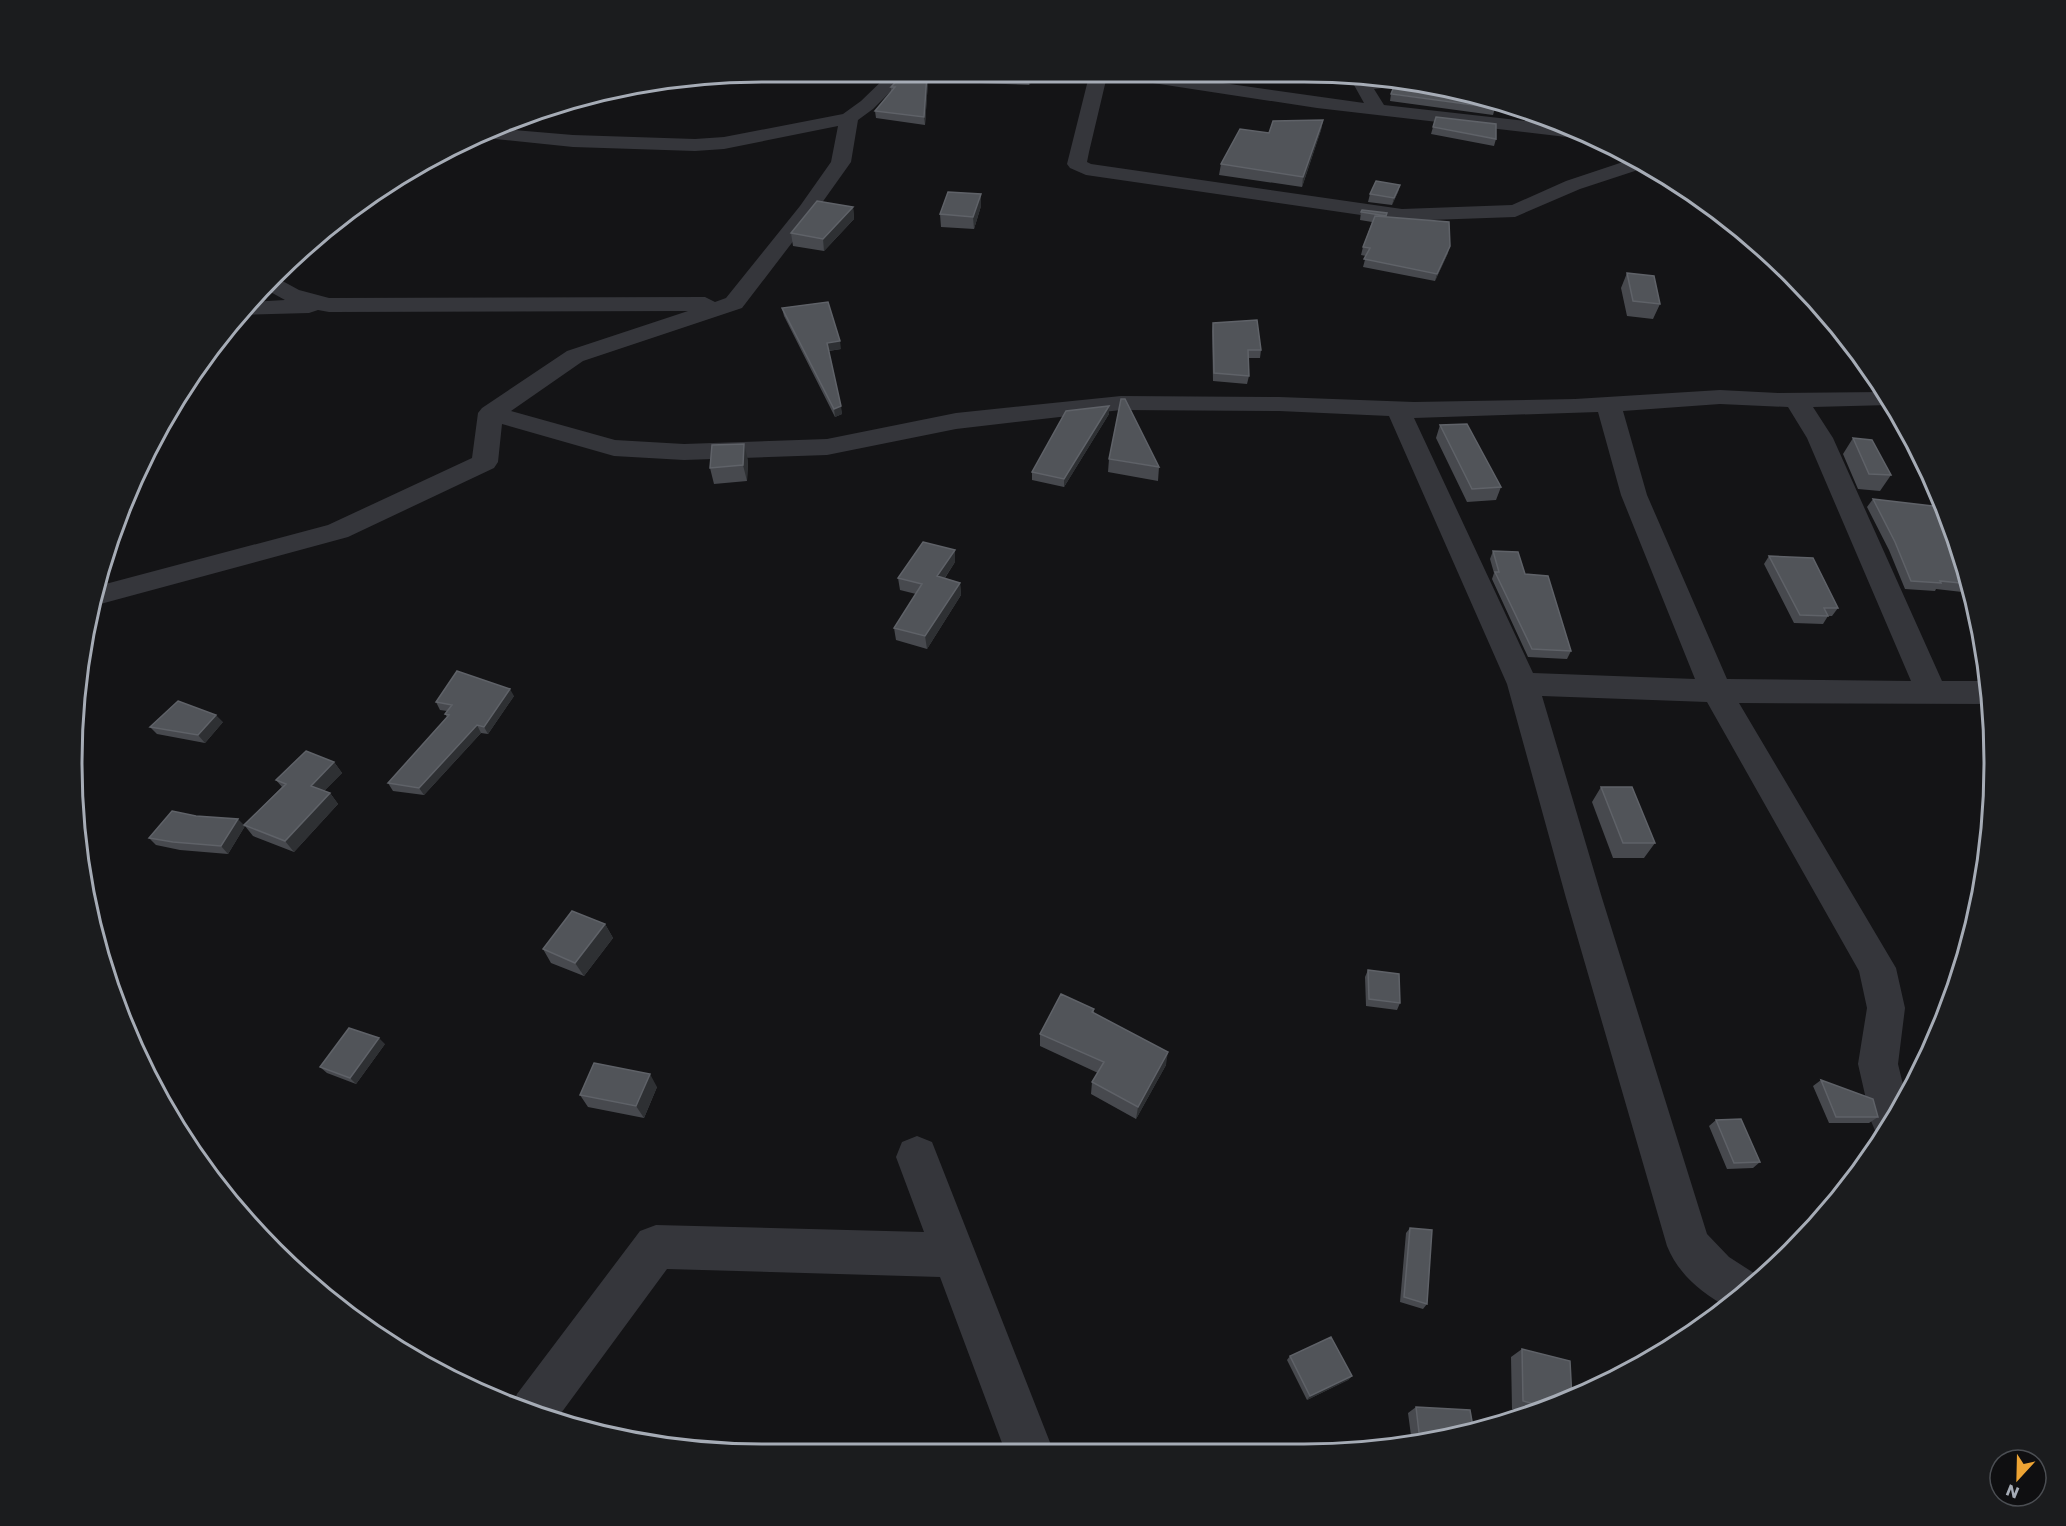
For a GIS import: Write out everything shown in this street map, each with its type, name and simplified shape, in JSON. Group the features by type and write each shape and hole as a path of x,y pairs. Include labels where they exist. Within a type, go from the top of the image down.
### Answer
{"street":[{"path":"502,135 573,141 695,145 724,143 849,118 867,105 891,82"},
{"path":"1097,82 1080,137 1077,164 1086,169 1103,172 1402,215 1515,211 1573,185 1629,167"},
{"path":"1177,82 1317,103 1543,127"},
{"path":"1363,85 1377,109"},
{"path":"104,595 338,531 485,462 491,413 575,356 734,303 807,210 841,162 849,118"},
{"path":"277,287 302,301 338,305"},
{"path":"256,308 338,305 734,303"},
{"path":"491,413 614,448 684,452 827,447 956,422 1121,403 1398,409 1608,403 1720,397 1796,400 1878,399"},
{"path":"1796,400 1820,438 1931,692"},
{"path":"1608,403 1634,495 1716,692 1877,968 1886,1008 1878,1064 1889,1108"},
{"path":"1398,409 1523,684 1584,898 1689,1246 1701,1263 1736,1288"},
{"path":"1523,684 1716,692 1980,693"},
{"path":"917,1157 1027,1444"},
{"path":"538,1405 656,1247 954,1255"}],"building":[{"path":"896,82 926,82 924,117 875,111 895,87 891,87"},
{"path":"1393,88 1477,106 1391,94"},
{"path":"1436,117 1496,124 1496,139 1433,127"},
{"path":"1323,120 1303,177 1221,164 1240,129 1269,133 1273,121"},
{"path":"1376,181 1400,185 1394,198 1370,194"},
{"path":"948,192 981,194 973,217 940,214"},
{"path":"817,201 853,207 823,239 791,233"},
{"path":"1362,210 1387,213 1386,216 1361,212"},
{"path":"1375,216 1449,222 1450,246 1437,274 1364,259 1370,248 1363,247"},
{"path":"1627,273 1654,276 1660,304 1633,301"},
{"path":"828,302 840,341 827,343 841,406 834,409 782,308"},
{"path":"1257,320 1261,350 1248,350 1249,376 1214,373 1213,323"},
{"path":"1121,399 1125,399 1159,467 1109,459"},
{"path":"1109,406 1064,479 1032,472 1066,411"},
{"path":"1467,424 1501,487 1472,489 1440,425"},
{"path":"1853,438 1872,440 1891,475 1869,474"},
{"path":"744,444 743,465 710,468 712,445"},
{"path":"1873,499 1933,506 1959,583 1911,581 1895,542"},
{"path":"923,542 955,550 937,576 960,583 925,636 894,628 922,584 898,578"},
{"path":"1493,551 1518,552 1525,574 1548,576 1571,651 1532,649 1495,572 1499,572"},
{"path":"1769,556 1813,558 1838,608 1824,608 1828,616 1800,615"},
{"path":"457,671 510,689 484,727 477,725 419,788 388,783 449,715 445,714 452,705 436,702"},
{"path":"178,701 216,715 198,735 150,727"},
{"path":"306,751 334,762 311,786 330,793 285,841 244,825 286,784 276,780"},
{"path":"1601,787 1632,787 1655,843 1623,843"},
{"path":"172,811 196,816 238,819 221,846 149,838"},
{"path":"572,911 605,924 575,963 543,949"},
{"path":"1368,970 1399,974 1400,1003 1369,999"},
{"path":"1061,994 1094,1009 1092,1012 1168,1052 1138,1107 1092,1082 1104,1062 1040,1034"},
{"path":"349,1028 379,1038 350,1078 320,1067"},
{"path":"594,1063 650,1074 636,1106 580,1095"},
{"path":"1821,1080 1873,1099 1878,1117 1836,1117"},
{"path":"1741,1119 1760,1162 1734,1163 1716,1120"},
{"path":"1410,1228 1432,1230 1427,1304 1404,1297"},
{"path":"1331,1337 1352,1376 1310,1396 1290,1356"},
{"path":"1522,1349 1570,1361 1571,1388 1532,1403 1523,1401"},
{"path":"1416,1407 1470,1410 1472,1422 1419,1433"}]}
